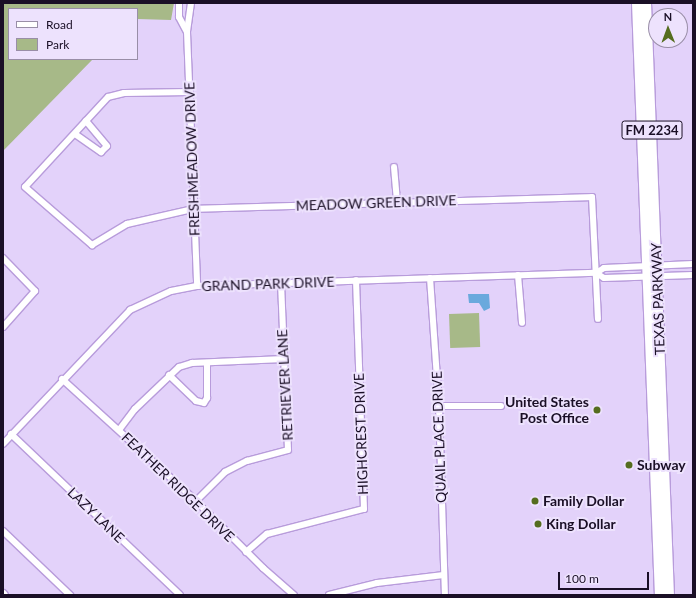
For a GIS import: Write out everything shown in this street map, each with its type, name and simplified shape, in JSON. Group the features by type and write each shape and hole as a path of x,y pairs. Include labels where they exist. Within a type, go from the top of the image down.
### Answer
{"main road":[{"name":"TEXAS PARKWAY","path":"637,3 647,142"},
{"name":"TEXAS PARKWAY","path":"646,3 647,142 652,271 662,392 669,595"},
{"name":"TEXAS PARKWAY","path":"652,271 651,375 660,595"},
{"path":"651,375 656,379 656,388 662,392"},
{"path":"654,452 659,459 659,466 665,472"}],"street":[{"name":"FRESHMEADOW DRIVE","path":"179,3 179,17 187,32"},
{"name":"FRESHMEADOW DRIVE","path":"191,3 187,32 193,209 198,286"},
{"path":"86,122 107,146 101,152 75,134 108,97 124,92 190,92"},
{"name":"MEADOW GREEN DRIVE","path":"75,134 25,187 92,245 127,224 193,209 592,197 596,273"},
{"path":"394,167 396,202"},
{"path":"3,258 35,291 3,327"},
{"name":"GRAND PARK DRIVE","path":"596,273 604,278 693,264"},
{"name":"GRAND PARK DRIVE","path":"3,444 62,379 130,310 171,291 198,286 596,273 604,268 693,275"},
{"path":"596,273 598,319"},
{"path":"518,275 522,323"},
{"name":"QUAIL PLACE DRIVE","path":"430,278 439,406 445,595"},
{"name":"HIGHCREST DRIVE","path":"246,552 267,534 364,509 356,280"},
{"name":"RETRIEVER LANE","path":"196,501 225,472 253,459 288,450 280,284"},
{"path":"119,430 135,409 157,390 169,375 179,367 192,363 284,359"},
{"path":"169,375 196,401 204,403 207,398 207,363"},
{"name":"FEATHER RIDGE DRIVE","path":"62,379 196,501 246,552 294,595"},
{"path":"439,406 501,406"},
{"name":"LAZY LANE","path":"11,434 180,595"},
{"path":"3,531 70,595"},
{"path":"329,595 377,583 444,574"}],"green space":[{"path":"3,3 174,3 171,20 138,19 138,8 8,8 8,60 92,60 3,151"},
{"path":"479,313 480,347 450,348 449,314"}],"water":[{"path":"468,294 489,294 490,308 484,311 479,303 469,303"}],"place":[{"name":"United States Post Office","path":"597,410"},
{"name":"Subway","path":"629,465"},
{"name":"Family Dollar","path":"535,501"},
{"name":"King Dollar","path":"538,524"}]}
